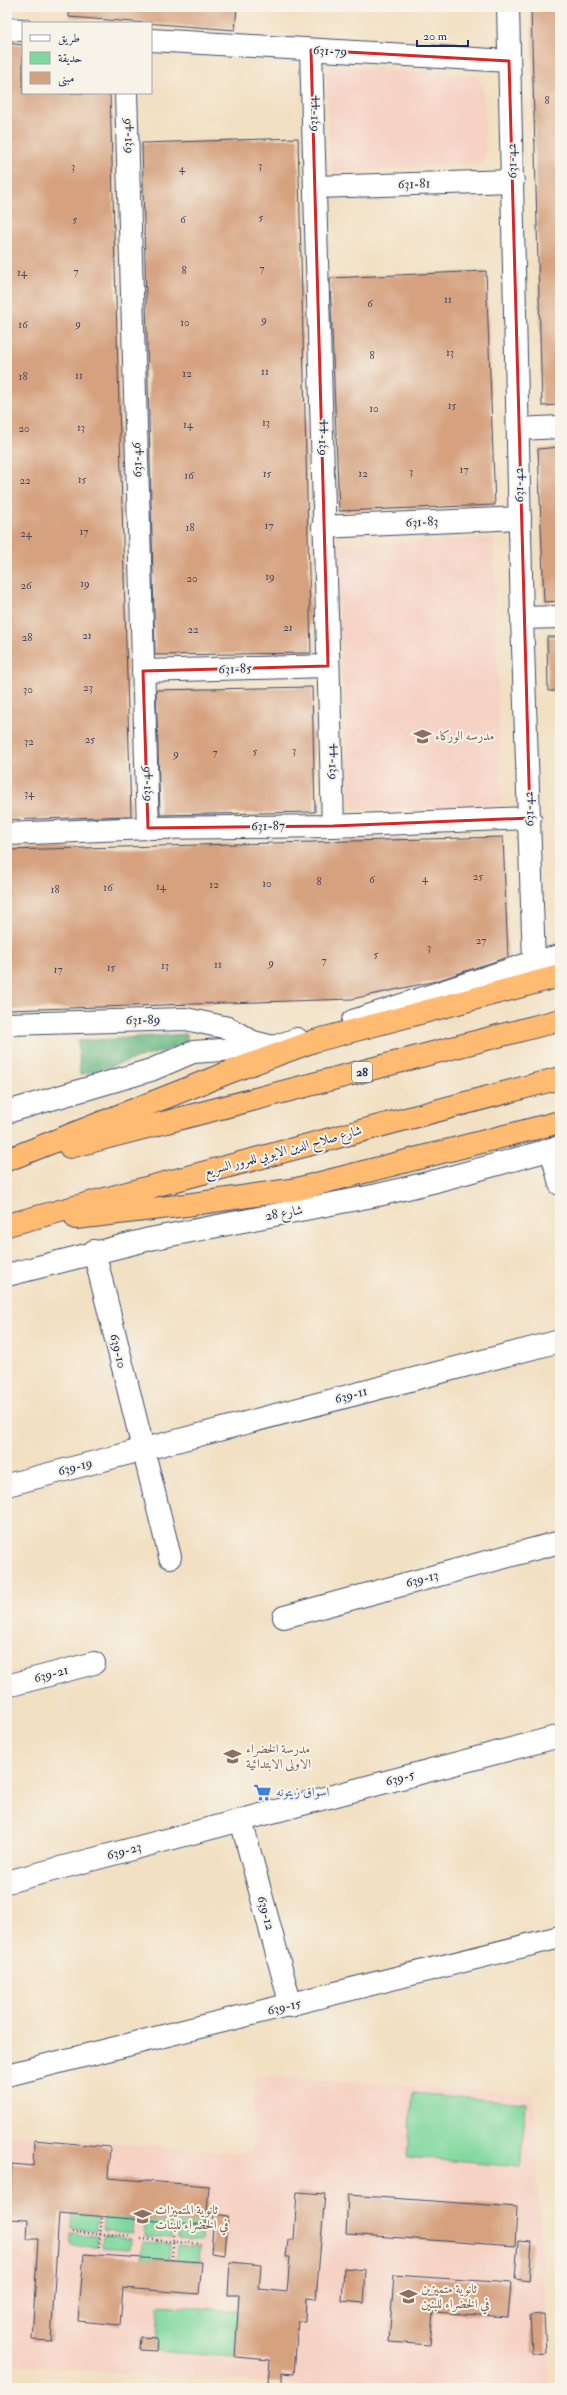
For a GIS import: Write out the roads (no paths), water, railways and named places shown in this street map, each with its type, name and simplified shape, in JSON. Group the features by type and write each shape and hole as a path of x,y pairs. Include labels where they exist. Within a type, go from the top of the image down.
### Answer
{"highway":[{"path":"7,1161 227,1072 314,1041 560,976"},
{"name":"28","path":"7,1161 180,1120 560,1020"},
{"name":"شارع صلاح الدين الايوبي للمرور السريع","path":"7,1226 560,1078"},
{"path":"7,1226 186,1205 297,1188 560,1122"}],"street":[{"name":"631-42","path":"508,7 522,618 534,962"},
{"path":"7,29 22,30"},
{"name":"631-79","path":"152,40 509,61"},
{"name":"631-44","path":"311,50 323,527 333,826"},
{"name":"631-46","path":"126,94 148,828"},
{"name":"631-81","path":"315,188 513,180"},
{"path":"518,428 560,427"},
{"name":"631-83","path":"323,527 520,518"},
{"path":"522,618 560,617"},
{"name":"631-85","path":"143,671 328,666"},
{"name":"631-87","path":"7,834 148,828 333,826 530,818"},
{"path":"274,1047 534,962 560,956"},
{"name":"631-89","path":"7,1024 186,1019 221,1025 238,1032 253,1042 274,1047"},
{"path":"7,1112 151,1070 193,1052 274,1047 314,1041"},
{"path":"555,1148 560,1184"},
{"name":"شارع 28","path":"7,1275 94,1251 386,1193 555,1148"},
{"name":"639-10","path":"94,1251 170,1557"},
{"name":"639-11","path":"143,1450 560,1341"},
{"name":"639-19","path":"7,1485 143,1450"},
{"name":"639-13","path":"284,1617 560,1542"},
{"name":"639-21","path":"7,1686 94,1663"},
{"name":"639-5","path":"241,1820 560,1736"},
{"name":"639-23","path":"7,1882 241,1820"},
{"name":"639-12","path":"241,1820 291,2006"},
{"name":"639-15","path":"7,2075 291,2006 560,1937"}],"place":[{"name":"مدرسه الوركاء","path":"422,736"},
{"name":"مدرسة الخضراء الاولى الابتدائية","path":"233,1756"},
{"name":"اسواق زيتونه","path":"263,1792"},
{"name":"ثانوية المتميزات في الخضراء للبنات","path":"142,2217"},
{"name":"ثانوية متميزين في الخضراء للبنين","path":"408,2296"}]}
